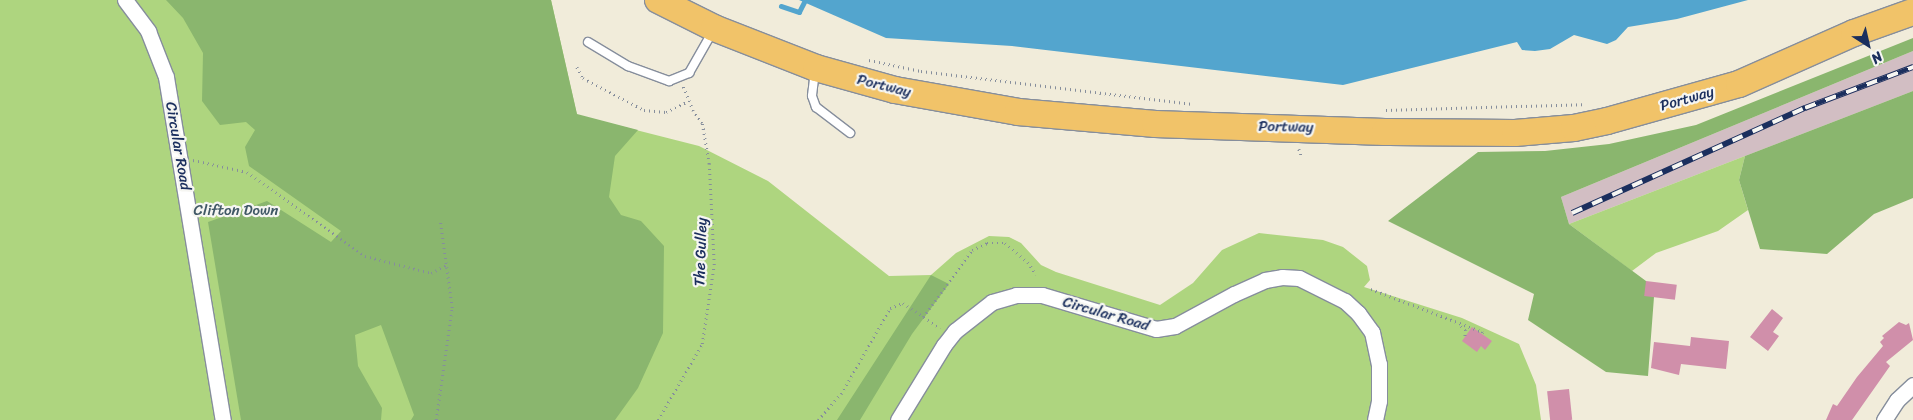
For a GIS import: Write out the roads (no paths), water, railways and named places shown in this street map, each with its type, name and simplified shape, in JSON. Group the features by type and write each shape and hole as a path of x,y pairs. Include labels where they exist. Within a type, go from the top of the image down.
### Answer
{"highway":[{"name":"Portway","path":"658,0 714,28 816,68 942,98 1018,112 1100,121 1385,132 1515,132 1574,128 1677,103 1739,84 1854,33 1913,12"}],"street":[{"name":"Circular Road","path":"125,0 148,31 166,77 223,420"},
{"name":"Circular Road","path":"898,420 944,345 961,326 992,302 1016,295 1042,295 1156,329 1175,326 1249,287 1282,277 1299,278 1345,301 1358,312 1372,332 1379,364 1379,401 1375,420"},
{"path":"1884,420 1897,400 1913,385"}],"lane":[{"path":"588,42 650,76 669,81 681,79 692,69 714,28"},
{"path":"816,68 812,96 816,108 850,133"}],"water":[{"path":"799,0 1748,0 1677,19 1628,27 1616,40 1607,44 1574,35 1550,49 1535,51 1522,50 1517,42 1343,85 1012,46 886,38"}],"waterway":[{"path":"781,6 799,12 804,2"}],"railway":[{"path":"1572,213 1805,108 1913,67"}],"park label":[{"name":"Clifton Down","path":"236,211"}]}
